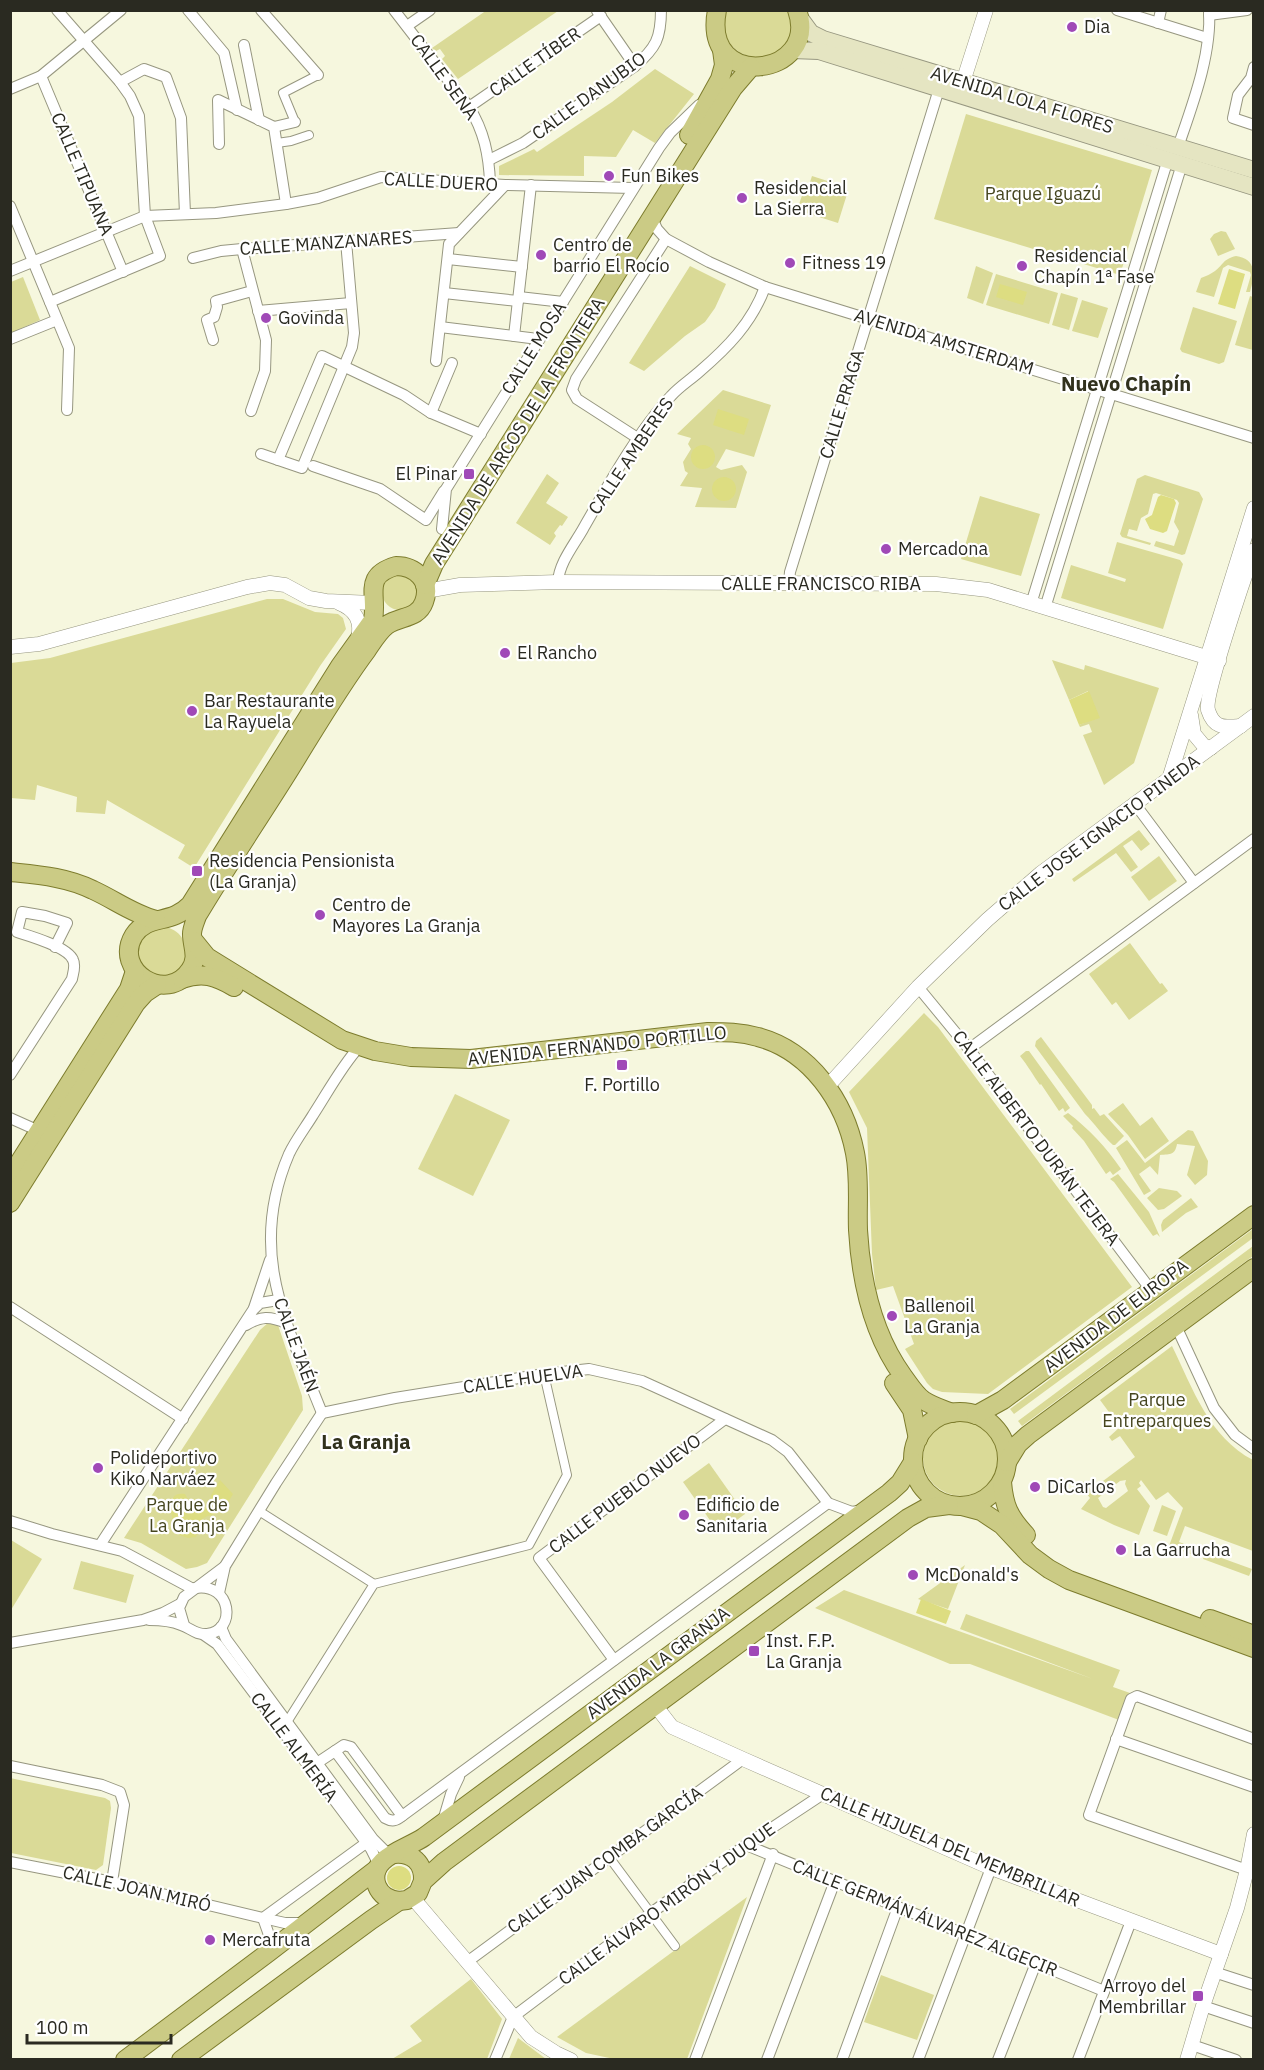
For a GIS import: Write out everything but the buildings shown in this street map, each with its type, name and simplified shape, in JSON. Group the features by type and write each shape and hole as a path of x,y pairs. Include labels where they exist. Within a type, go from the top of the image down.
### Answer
{"main road":[{"name":"AVENIDA DE ARCOS DE LA FRONTERA","path":"412,568 426,553 442,529 697,123 720,80 724,65 722,50 715,32 717,10"},
{"path":"722,50 732,60 751,68 775,64 792,50 800,33 798,14"},
{"name":"AVENIDA LOLA FLORES","path":"798,14 811,33 819,38 963,82 1254,187"},
{"name":"AVENIDA LOLA FLORES","path":"792,50 819,51 939,89 1176,157 1254,170"},
{"name":"AVENIDA DE ARCOS DE LA FRONTERA","path":"182,979 193,965 195,950 193,926 200,912 357,663 381,630 398,619 416,614 425,601 425,588 434,564 736,83 751,68"},
{"name":"AVENIDA DE ARCOS DE LA FRONTERA","path":"375,581 388,568 396,566 412,568 419,574 425,588"},
{"path":"182,979 166,985 157,985 142,979 131,962 129,952 132,940 144,925 176,917 190,905 334,676 373,620 375,611 372,587 375,581"},
{"path":"373,603 387,617 398,619"},
{"path":"10,872 46,875 69,880 94,890 141,916 183,927 193,939"},
{"path":"10,882 58,888 85,897 109,909 124,923 132,940"},
{"name":"AVENIDA FERNANDO PORTILLO","path":"193,939 207,957 355,1052 451,1060 708,1032 741,1033 759,1037 790,1051 810,1066 827,1087 845,1121 855,1155 860,1252 865,1290 874,1321 890,1355 912,1389 923,1400 952,1413"},
{"path":"10,1177 129,989 135,971"},
{"name":"AVENIDA FERNANDO PORTILLO","path":"182,979 208,974 218,978 321,1042 397,1067 449,1071 473,1070 724,1044 750,1047 787,1063 811,1085 824,1105 841,1144 846,1176 851,1277 858,1310 883,1367 912,1410 918,1439"},
{"path":"10,1203 136,1003 157,985"},
{"name":"AVENIDA DE EUROPA","path":"976,1415 1003,1400 1254,1215"},
{"path":"1254,1268 1028,1435 1018,1444 1007,1462 1002,1482 1005,1506 1015,1523 1037,1546 1053,1558 1073,1569 1117,1586 1254,1635"},
{"path":"1007,1462 1004,1443 994,1427 976,1415 952,1413 932,1422 918,1439 913,1462 915,1474 928,1494 938,1501 981,1511 1002,1525 1030,1555 1070,1580 1254,1648"},
{"name":"AVENIDA LA GRANJA","path":"125,2060 307,1923 385,1861 442,1824 866,1509 900,1483 913,1462"},
{"path":"955,1506 974,1504 985,1499 1002,1482"},
{"name":"AVENIDA LA GRANJA","path":"181,2060 372,1920 418,1893 423,1881 444,1862 908,1518 926,1508 955,1506"},
{"path":"406,1899 387,1898 381,1893 375,1880 385,1861 407,1854 416,1859 422,1868 423,1881"}],"street":[{"path":"50,302 160,256 145,216 139,116 130,96 120,82 57,10"},
{"path":"188,10 224,53 237,110"},
{"path":"219,144 218,100 274,127 295,122 284,93 318,75 261,10"},
{"name":"CALLE SENA","path":"394,10 469,107 482,131 489,160 490,183"},
{"path":"407,26 430,10"},
{"name":"CALLE DANUBIO","path":"489,160 523,143 650,53 661,32 661,10"},
{"path":"963,82 986,10"},
{"path":"1117,10 1207,38"},
{"path":"1158,23 1161,10"},
{"path":"1038,606 1097,389 1193,104 1207,38 1209,13 1247,10"},
{"path":"10,89 41,76 119,11"},
{"path":"599,13 634,66"},
{"name":"CALLE TÍBER","path":"469,107 599,13"},
{"path":"244,45 259,120"},
{"path":"1254,67 1251,78 1238,95 1233,118 1254,125"},
{"path":"120,82 144,69 166,77 181,118 185,214"},
{"name":"CALLE TIPUANA","path":"41,76 123,272"},
{"name":"CALLE PRAGA","path":"789,582 790,572 939,89"},
{"name":"CALLE MOSA","path":"442,529 446,489 538,339 659,147 712,92"},
{"path":"274,127 286,204"},
{"path":"277,143 309,135"},
{"path":"1038,606 1110,393 1176,157"},
{"name":"CALLE DUERO","path":"10,271 145,216 216,213 286,204 318,198 381,177 633,189"},
{"path":"436,361 449,244 505,184"},
{"path":"514,336 531,185"},
{"path":"10,206 69,348 67,410"},
{"name":"AVENIDA AMSTERDAM","path":"652,218 657,229 666,239 709,262 765,287 1254,438"},
{"name":"CALLE MANZANARES","path":"193,258 221,251 242,249 459,233"},
{"path":"639,439 578,399 572,390 576,380 666,239"},
{"path":"261,454 302,468 344,365 353,340 346,241"},
{"path":"242,249 266,340 265,371 251,411"},
{"path":"448,259 522,267"},
{"name":"CALLE AMBERES","path":"558,582 564,562 600,499 639,439 672,395 719,355 740,333 759,302 765,287"},
{"path":"213,340 207,320 214,317 216,301 252,291"},
{"path":"444,293 563,302"},
{"path":"258,311 351,303"},
{"path":"10,339 57,320"},
{"path":"440,327 538,339"},
{"path":"278,460 322,356 404,395 431,413 481,434"},
{"path":"431,413 452,363"},
{"path":"313,466 380,489 426,520 446,489"},
{"path":"1191,708 1194,734 1204,746 1213,746 1218,737 1207,707 1213,660 1254,508"},
{"path":"1169,779 1191,708 1213,660 1254,550"},
{"path":"334,601 358,596 375,581"},
{"name":"CALLE FRANCISCO RIBA","path":"425,588 558,582 936,584 988,590 1213,660"},
{"path":"10,647 39,644 247,587 270,583 285,585 309,598 373,603"},
{"path":"334,601 348,607 357,617 360,628 358,641"},
{"name":"CALLE JOSE IGNACIO PINEDA","path":"827,1087 918,987 987,920 1023,889 1254,716"},
{"path":"1213,721 1223,727 1241,726"},
{"path":"1135,804 1194,883"},
{"path":"969,1049 1254,839"},
{"path":"10,1075 72,980 74,970 74,961 69,955 40,939 17,932 22,912 67,923 55,947"},
{"name":"CALLE ALBERTO DURÁN TEJERA","path":"918,987 969,1049 1151,1290"},
{"name":"CALLE JAÉN","path":"221,1627 227,1612 226,1604 219,1593 225,1566 322,1413 278,1300 271,1257 270,1228 275,1195 290,1153 355,1052"},
{"path":"10,1118 39,1131"},
{"path":"256,1314 271,1257"},
{"path":"100,1545 244,1326 256,1314 278,1300"},
{"path":"10,1307 183,1419"},
{"path":"256,1314 273,1317 286,1323"},
{"path":"1176,1326 1214,1408 1235,1435 1254,1449"},
{"name":"CALLE HUELVA","path":"322,1413 395,1398 588,1369 642,1381 772,1440 788,1452 828,1503"},
{"path":"287,1722 374,1584 529,1545 567,1475 544,1374"},
{"name":"CALLE PUEBLO NUEVO","path":"614,1660 539,1558 724,1419"},
{"path":"317,1763 344,1745 351,1747 402,1816 828,1503 852,1512 866,1509"},
{"path":"259,1511 374,1584"},
{"path":"10,1521 122,1551 162,1571 179,1583 194,1589 212,1588 219,1593"},
{"path":"529,1545 539,1558"},
{"name":"CALLE JAÉN","path":"10,1643 143,1620 164,1613 181,1603 187,1593 225,1566"},
{"path":"162,1571 174,1587 181,1603 180,1615 184,1625"},
{"name":"CALLE JAÉN","path":"143,1620 184,1625 194,1633 204,1635"},
{"path":"204,1635 221,1627"},
{"name":"CALLE ALMERÍA","path":"221,1627 226,1639 373,1839 385,1861"},
{"name":"CALLE ALMERÍA","path":"204,1635 217,1644 366,1843 385,1861"},
{"path":"1247,1870 1089,1815 1131,1699 1137,1696 1254,1739"},
{"name":"CALLE HIJUELA DEL MEMBRILLAR","path":"655,1705 672,1727 743,1759 991,1868 1221,1954"},
{"path":"1116,1739 1254,1787"},
{"name":"CALLE JUAN COMBA GARCÍA","path":"467,1962 743,1759"},
{"path":"10,1766 102,1785 120,1792 124,1805 112,1882"},
{"path":"442,1824 455,1782 463,1772"},
{"name":"CALLE ÁLVARO MIRÓN Y DUQUE","path":"513,2018 651,1913 746,1845 823,1794"},
{"path":"1187,2060 1214,1972 1237,1908 1254,1834"},
{"path":"269,1952 269,1935 263,1918 366,1843"},
{"name":"CALLE GERMÁN ÁLVAREZ ALGECIR","path":"746,1845 1104,1991"},
{"path":"695,2060 772,1854"},
{"path":"609,1857 675,1946"},
{"name":"CALLE JOAN MIRÓ","path":"10,1862 112,1882 285,1923 307,1923"},
{"path":"918,2060 991,1868"},
{"path":"767,2060 835,1881"},
{"path":"406,1899 467,1962 531,2037 571,2060"},
{"path":"842,2060 898,1907"},
{"path":"1078,2060 1131,1921"},
{"path":"998,2060 1036,1963"},
{"path":"1214,1972 1254,1985"},
{"path":"1203,2006 1254,2023"},
{"path":"495,2060 513,2018"},
{"path":"1192,2045 1236,2060"}],"green space":[{"path":"487,10 558,11 458,79 442,59 445,56 440,49 436,51 432,48"},
{"path":"727,10 788,11 791,25 789,37 783,47 774,54 752,57 741,53 725,34 724,22"},
{"path":"655,69 694,94 655,143 633,130 616,157 584,156 584,176 499,175 499,166 534,149 537,152 612,102"},
{"name":"Parque Iguazú","path":"966,114 1152,170 1120,275 934,219"},
{"path":"812,176 843,186 842,189 848,191 838,223 797,210 805,187 808,188"},
{"path":"1221,231 1226,232 1235,249 1218,256 1210,239"},
{"path":"1236,256 1248,260 1253,269 1250,292 1246,292 1250,272 1228,265 1223,268 1214,297 1196,292 1201,278"},
{"path":"690,266 726,284 715,308 705,322 644,371 629,363"},
{"path":"976,266 993,273 983,304 967,298"},
{"path":"996,274 1058,293 1049,324 986,305"},
{"path":"23,277 40,320 11,333 11,282"},
{"path":"1061,293 1078,298 1069,330 1052,325"},
{"path":"1250,296 1253,297 1253,350 1235,345"},
{"path":"1082,300 1108,308 1098,338 1072,331"},
{"path":"1193,307 1237,321 1224,362 1219,364 1182,352 1180,349"},
{"path":"723,390 771,405 754,457 726,449 716,467 721,470 742,465 747,472 736,508 695,507 702,488 680,486 688,473 685,471 683,462 691,449 688,444 691,438 677,434"},
{"path":"547,474 559,483 546,503 568,517 554,533 556,536 550,545 516,523"},
{"path":"1145,475 1199,492 1203,499 1185,554 1154,546 1156,541 1174,546 1179,531 1174,522 1179,503 1177,500 1156,493 1153,494 1148,514 1141,518 1137,531 1129,529 1127,536 1151,543 1150,545 1122,537 1120,534 1137,479"},
{"path":"980,496 1040,514 1021,576 961,559"},
{"path":"1117,542 1180,560 1183,564 1163,629 1061,598 1071,565 1125,582 1126,579 1108,573"},
{"path":"400,574 413,579 418,592 413,605 400,610 387,605 382,592 387,579"},
{"path":"267,599 283,599 315,612 338,614 343,618 346,629 320,666 194,868 178,858 185,845 107,800 105,814 76,812 77,797 37,785 35,800 11,798 11,663 50,658"},
{"path":"1052,660 1084,670 1085,665 1159,688 1134,763 1104,785 1083,735 1092,732 1089,724 1080,727 1079,725 1091,720 1088,691 1069,700"},
{"path":"1139,830 1150,844 1141,851 1132,840 1123,846 1138,867 1131,872 1116,853 1074,882 1072,879"},
{"path":"1159,856 1177,881 1149,901 1131,877"},
{"path":"166,927 180,935 188,960 177,975 159,979 138,963 139,948 146,934"},
{"path":"1130,943 1160,984 1162,983 1168,991 1129,1020 1116,1002 1112,1005 1089,974"},
{"path":"924,1013 938,1027 1132,1287 988,1394 942,1392 933,1389 905,1349 914,1344 893,1286 876,1290 872,1254 867,1128 849,1092"},
{"path":"1041,1037 1092,1105 1092,1109 1094,1108 1100,1116 1104,1114 1124,1136 1115,1145 1085,1114 1035,1046 1036,1041"},
{"path":"1029,1051 1070,1108 1065,1112 1063,1108 1059,1111 1020,1056"},
{"path":"455,1094 510,1120 473,1196 418,1169"},
{"path":"1123,1103 1140,1126 1152,1117 1169,1141 1145,1159 1128,1135 1108,1114"},
{"path":"1068,1113 1097,1139 1121,1169 1113,1175 1110,1171 1106,1174 1084,1141 1072,1128 1073,1126 1063,1116"},
{"path":"1188,1130 1193,1131 1208,1161 1207,1175 1195,1185 1187,1175 1195,1146 1177,1144 1172,1153 1160,1155 1158,1175 1150,1166 1139,1174 1151,1191 1144,1195 1116,1148 1127,1140 1145,1163"},
{"path":"1118,1174 1149,1212 1160,1237 1157,1234 1153,1236 1110,1179"},
{"path":"1159,1188 1177,1191 1182,1196 1164,1209 1158,1210 1147,1198"},
{"path":"1191,1198 1198,1207 1186,1213 1162,1232 1163,1220"},
{"path":"1253,1229 1253,1238 1014,1414 1010,1409"},
{"path":"1253,1246 1253,1256 1022,1426 1018,1421"},
{"name":"Parque de La Granja","path":"269,1322 278,1325 302,1396 303,1410 207,1563 186,1569 141,1543 124,1538 260,1330"},
{"name":"Parque Entreparques","path":"1172,1346 1195,1395 1214,1425 1225,1439 1253,1460 1253,1551 1185,1526 1179,1542 1201,1550 1198,1557 1169,1546 1183,1508 1168,1492 1156,1500 1141,1480 1139,1483 1141,1486 1137,1489 1150,1506 1139,1535 1081,1509 1090,1498 1080,1485 1084,1481 1091,1490 1135,1457 1120,1436 1112,1441 1109,1437 1120,1427 1100,1400","holes":["1126,1480 1128,1491 1106,1508 1103,1507 1098,1498 1120,1481"]},
{"path":"961,1420 975,1423 988,1431 996,1444 999,1458 996,1472 988,1485 975,1493 961,1496 947,1493 934,1485 926,1472 923,1458 926,1444 934,1431 947,1423"},
{"path":"709,1463 745,1514 719,1533 683,1482"},
{"path":"1162,1505 1176,1511 1167,1536 1153,1531"},
{"path":"11,1540 42,1559 11,1610"},
{"path":"1205,1552 1252,1569 1249,1576 1203,1559"},
{"path":"81,1561 134,1575 126,1603 73,1589"},
{"path":"965,1565 948,1609 918,1599"},
{"path":"844,1590 1093,1679 960,1629 966,1614 1120,1670 1113,1687 1130,1693 1119,1720 970,1664 950,1664 815,1608"},
{"path":"10,1778 105,1798 110,1801 103,1865 96,1870 11,1853"},
{"path":"747,1897 687,2059 614,2059 586,2053 557,2037"},
{"path":"881,1975 934,1995 917,2040 864,2022"},
{"path":"471,1979 502,2019 487,2059 392,2059 422,2041 410,2026"},
{"path":"518,2038 546,2059 509,2059"}],"shaded area":[{"path":"1229,269 1245,274 1235,309 1218,304"},
{"path":"1000,284 1027,292 1023,305 996,297"},
{"path":"718,409 749,419 744,435 713,425"},
{"path":"703,445 711,449 715,457 711,465 703,469 695,465 691,457 695,449"},
{"path":"724,477 733,480 736,489 733,498 724,501 715,498 712,489 715,480"},
{"path":"1161,495 1174,499 1176,503 1167,531 1163,533 1150,529 1145,519 1152,515 1158,497"},
{"path":"1089,691 1100,718 1079,725 1069,700"},
{"path":"220,1480 233,1494 223,1511 204,1518 196,1537 188,1538 179,1535 172,1516 173,1497 185,1494 193,1508 204,1510 210,1505 211,1495"},
{"path":"921,1599 951,1611 946,1624 916,1613"},
{"path":"399,1866 408,1869 411,1878 408,1887 399,1890 390,1887 387,1878 390,1869"}],"place":[{"name":"Dia","path":"1072,27"},
{"name":"Fun Bikes","path":"609,176"},
{"name":"Residencial La Sierra","path":"742,198"},
{"name":"Centro de barrio El Rocío","path":"541,255"},
{"name":"Fitness 19","path":"790,263"},
{"name":"Residencial Chapín 1ª Fase","path":"1022,266"},
{"name":"Govinda","path":"266,318"},
{"name":"El Pinar","path":"469,474"},
{"name":"Mercadona","path":"886,549"},
{"name":"El Rancho","path":"505,653"},
{"name":"Bar Restaurante La Rayuela","path":"192,711"},
{"name":"Residencia Pensionista (La Granja)","path":"197,871"},
{"name":"Centro de Mayores La Granja","path":"320,915"},
{"name":"F. Portillo","path":"622,1065"},
{"name":"Ballenoil La Granja","path":"892,1316"},
{"name":"Polideportivo Kiko Narváez","path":"98,1468"},
{"name":"DiCarlos","path":"1035,1487"},
{"name":"Edificio de Sanitaria","path":"684,1515"},
{"name":"La Garrucha","path":"1121,1550"},
{"name":"McDonald's","path":"913,1575"},
{"name":"Inst. F.P. La Granja","path":"754,1651"},
{"name":"Mercafruta","path":"210,1940"},
{"name":"Arroyo del Membrillar","path":"1198,1996"}],"district":[{"name":"Nuevo Chapín","path":"1126,384"},
{"name":"La Granja","path":"366,1442"}]}
